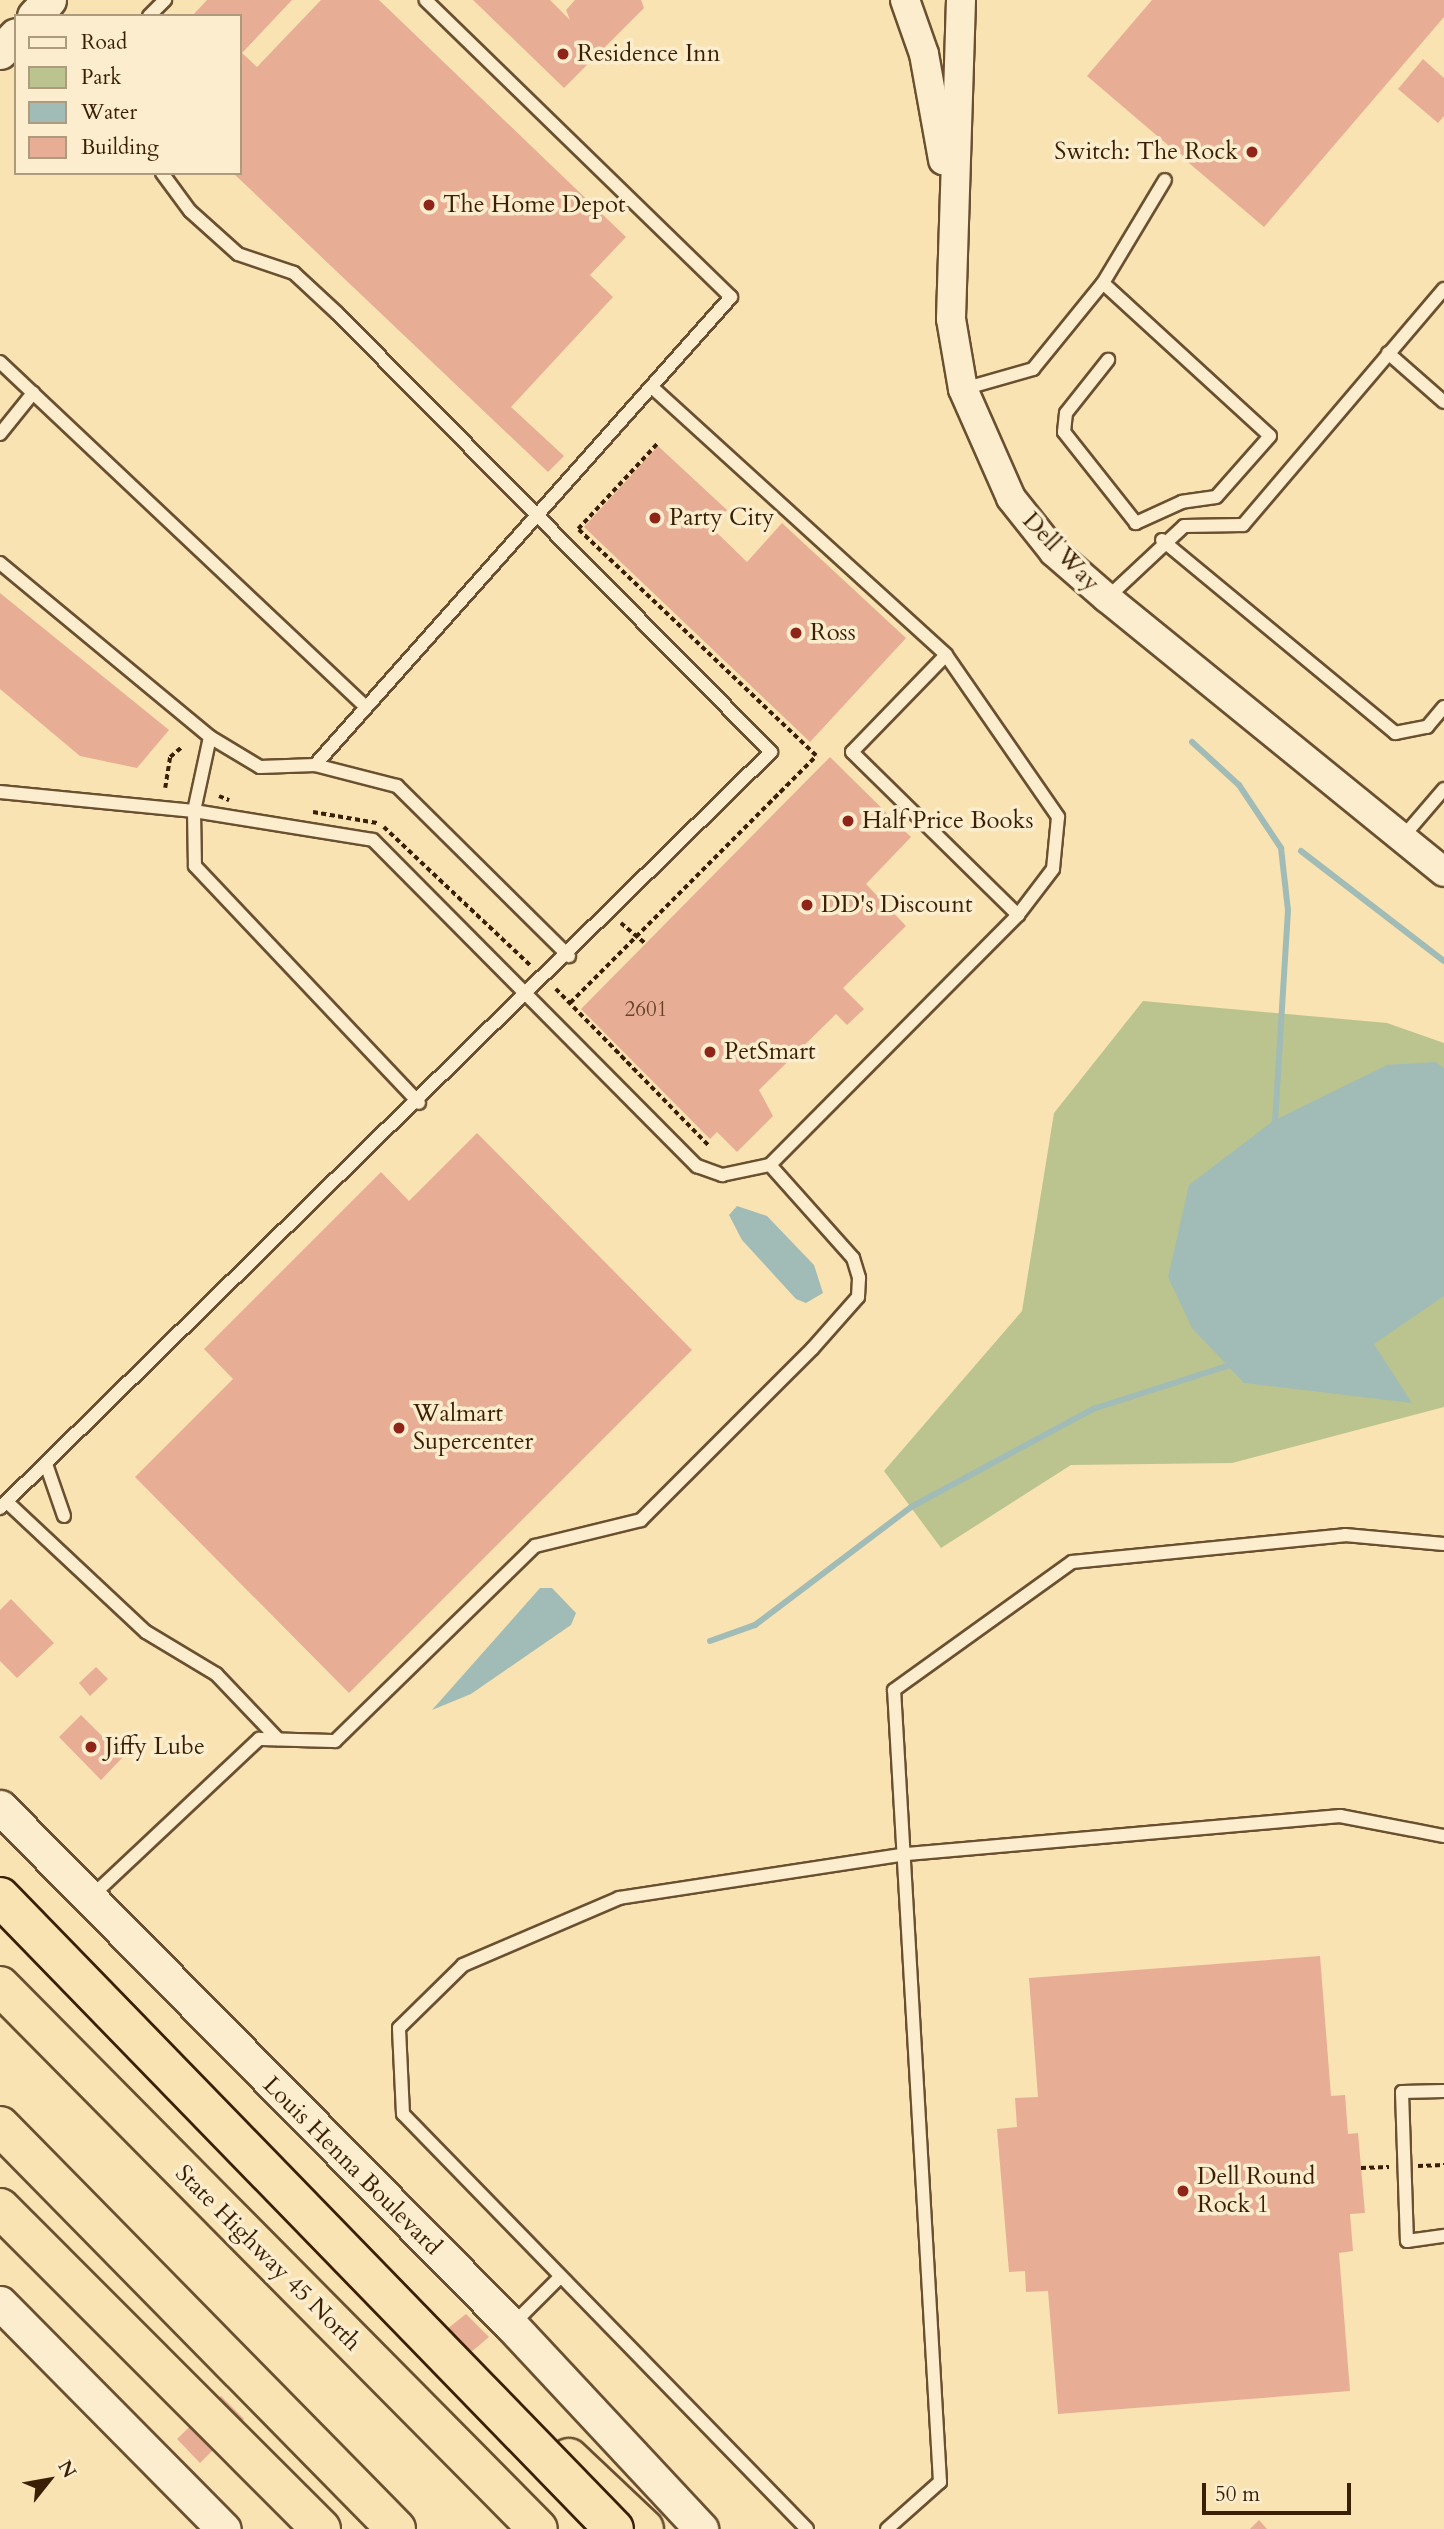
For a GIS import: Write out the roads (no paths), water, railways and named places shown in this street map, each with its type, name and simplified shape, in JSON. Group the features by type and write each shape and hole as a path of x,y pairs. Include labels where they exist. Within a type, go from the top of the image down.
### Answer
{"highway":[{"path":"0,1900 156,2029 453,2346 644,2529"},
{"path":"0,1900 614,2529"},
{"name":"State Highway 45 North","path":"0,1986 538,2529"},
{"path":"0,2126 396,2529"},
{"path":"0,2208 321,2529"},
{"path":"0,2221 301,2529"}],"main road":[{"path":"36,14 49,0"},
{"path":"0,52 14,37"},
{"name":"Louis Henna Boulevard","path":"0,1807 86,1901 511,2325 701,2529"},
{"path":"0,2302 224,2529"}],"street":[{"path":"905,0 924,54 953,217"},
{"name":"Dell Way","path":"961,0 951,319 963,389 1011,498 1054,552 1107,598 1444,872"}],"lane":[{"path":"151,14 165,0"},
{"path":"314,765 542,516 731,297 426,0"},
{"path":"163,175 190,211 238,254 294,273 542,516 771,752 529,996 3,1505 146,1632 216,1674 278,1739"},
{"path":"963,389 1033,369 1103,283 1165,180"},
{"path":"1103,283 1270,436 1216,497 1182,502 1136,523 1064,432 1066,413 1108,360"},
{"path":"1107,598 1162,540 1184,526 1243,525 1444,289"},
{"path":"1388,353 1444,402"},
{"path":"0,362 366,706"},
{"path":"0,792 194,811 373,840 697,1166 722,1175 770,1165 1018,915 1053,869 1058,817 946,655 653,388"},
{"path":"0,434 33,393"},
{"path":"1162,540 1395,733 1427,727 1444,707"},
{"path":"0,563 210,737 260,767 314,765 397,786 569,956"},
{"path":"946,655 852,752 1018,915"},
{"path":"210,737 194,811 195,866 419,1103"},
{"path":"1401,839 1444,789"},
{"path":"86,1901 258,1739 335,1741 534,1546 641,1520 740,1427 858,1297 853,1258 770,1165"},
{"path":"46,1464 64,1516"},
{"path":"887,2529 940,2482 907,1854 894,1690 1072,1562 1345,1535 1444,1544"},
{"path":"807,2529 403,2114 399,2028 463,1965 619,1898 907,1854 1340,1816 1444,1836"},
{"path":"1444,2091 1402,2092 1406,2241 1444,2236"},
{"path":"511,2325 560,2277"}],"water":[{"path":"1435,1062 1444,1068 1444,1296 1374,1344 1412,1403 1244,1383 1192,1328 1168,1277 1189,1185 1273,1121 1387,1065"},
{"path":"737,1206 767,1216 814,1265 823,1293 806,1303 796,1299 742,1240 729,1215"},
{"path":"540,1588 552,1588 576,1613 571,1625 471,1694 432,1710"}],"waterway":[{"path":"1192,742 1239,785 1281,848 1288,910 1275,1125"},
{"path":"1301,851 1444,961"},
{"path":"710,1641 755,1625 911,1507 1093,1409 1233,1364"}],"place":[{"name":"Residence Inn","path":"563,54"},
{"name":"Switch: The Rock","path":"1252,152"},
{"name":"The Home Depot","path":"429,205"},
{"name":"Party City","path":"655,518"},
{"name":"Ross","path":"796,633"},
{"name":"Half Price Books","path":"848,821"},
{"name":"DD's Discount","path":"807,905"},
{"name":"PetSmart","path":"710,1052"},
{"name":"Walmart Supercenter","path":"399,1428"},
{"name":"Jiffy Lube","path":"91,1747"},
{"name":"Dell Round Rock 1","path":"1183,2191"}]}
